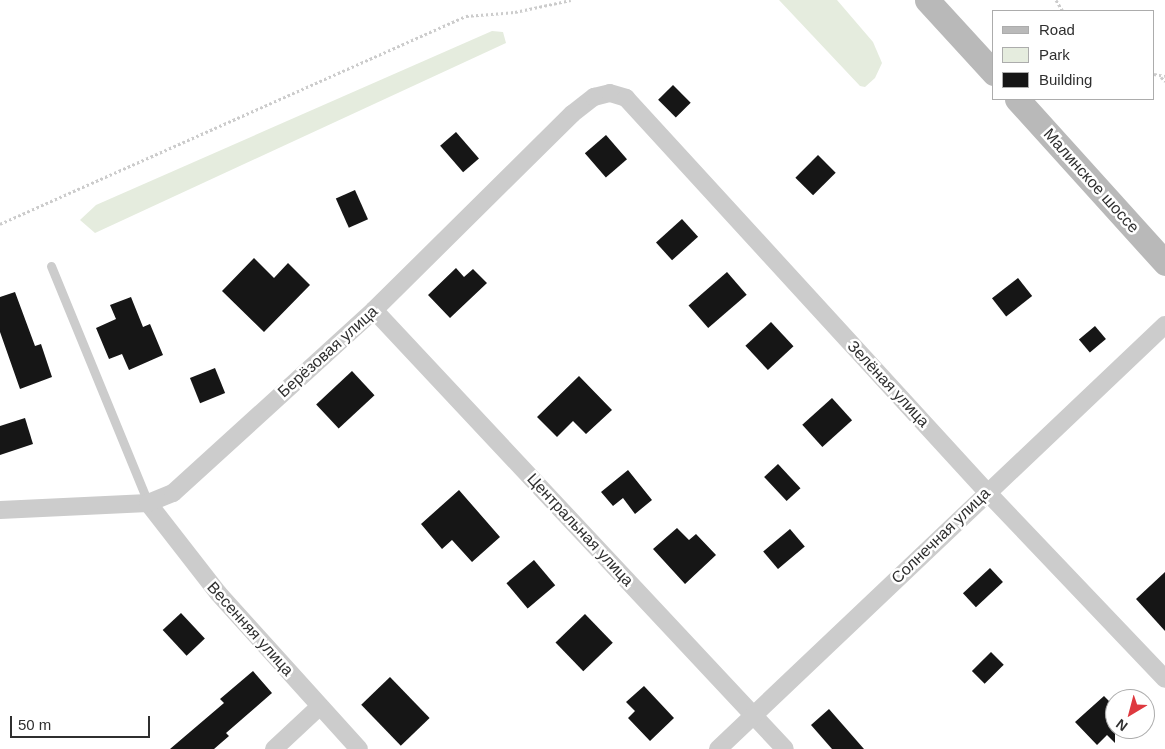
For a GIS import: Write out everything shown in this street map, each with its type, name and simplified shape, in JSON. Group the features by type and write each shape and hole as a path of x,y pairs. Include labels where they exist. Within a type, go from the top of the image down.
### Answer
{"main road":[{"path":"927,0 992,71"},
{"name":"Малинское шоссе","path":"1018,100 1165,263"}],"street":[{"name":"Берёзовая улица","path":"0,510 148,503 172,493 374,310 572,114 594,97 610,93"},
{"name":"Зелёная улица","path":"610,93 626,98 987,492 1165,679"},
{"name":"Центральная улица","path":"374,310 785,749"},
{"name":"Солнечная улица","path":"718,749 1165,325"},
{"name":"Весенняя улица","path":"148,503 190,560 319,707 359,749"},
{"path":"274,749 319,707"}],"lane":[{"path":"51,266 148,503"}],"path":[{"path":"0,224 466,16 515,12 571,0"},
{"path":"1163,76 1165,81"}],"green space":[{"path":"779,0 837,0 873,42 882,63 875,78 865,87 860,86"},
{"path":"492,31 503,32 506,43 95,233 80,220 96,205"}],"building":[{"path":"673,85 691,103 676,118 658,100"},
{"path":"456,132 479,158 463,172 440,146"},
{"path":"606,135 627,159 606,178 585,153"},
{"path":"818,155 836,173 813,195 795,178"},
{"path":"355,190 368,219 349,228 336,199"},
{"path":"682,219 698,237 672,260 656,242"},
{"path":"254,258 274,278 288,263 310,285 264,332 222,291"},
{"path":"456,268 464,277 473,269 487,283 450,318 428,295"},
{"path":"727,272 747,295 708,328 689,305"},
{"path":"1018,278 1032,296 1006,316 992,298"},
{"path":"15,292 35,346 41,344 52,377 20,389 0,332 0,297"},
{"path":"131,297 143,327 150,324 163,355 129,370 122,354 109,359 96,328 116,319 110,305"},
{"path":"771,322 794,346 768,370 745,346"},
{"path":"1095,326 1106,339 1090,353 1079,339"},
{"path":"215,368 225,393 200,403 190,378"},
{"path":"352,371 375,395 339,429 316,404"},
{"path":"579,376 612,410 586,434 573,421 557,437 537,417"},
{"path":"832,398 852,420 822,447 802,425"},
{"path":"25,418 33,444 0,455 0,426"},
{"path":"778,464 801,488 787,501 764,477"},
{"path":"628,470 652,500 635,514 623,498 613,506 601,492"},
{"path":"459,490 500,537 472,562 452,540 442,549 421,524"},
{"path":"677,528 689,540 696,534 716,555 685,584 653,549"},
{"path":"790,529 805,547 778,569 763,551"},
{"path":"534,560 555,585 528,608 506,583"},
{"path":"990,568 1003,582 976,607 963,593"},
{"path":"1165,572 1165,631 1136,599"},
{"path":"181,613 205,639 187,656 163,630"},
{"path":"585,614 613,643 583,671 556,642"},
{"path":"991,652 1004,665 985,684 972,671"},
{"path":"253,671 272,693 226,733 229,736 214,749 170,749 224,703 220,699"},
{"path":"390,677 430,718 401,746 361,705"},
{"path":"644,686 674,718 650,741 628,718 635,711 626,702"},
{"path":"1105,697 1105,737 1097,745 1075,722"},
{"path":"829,709 864,749 832,749 811,725"}]}
